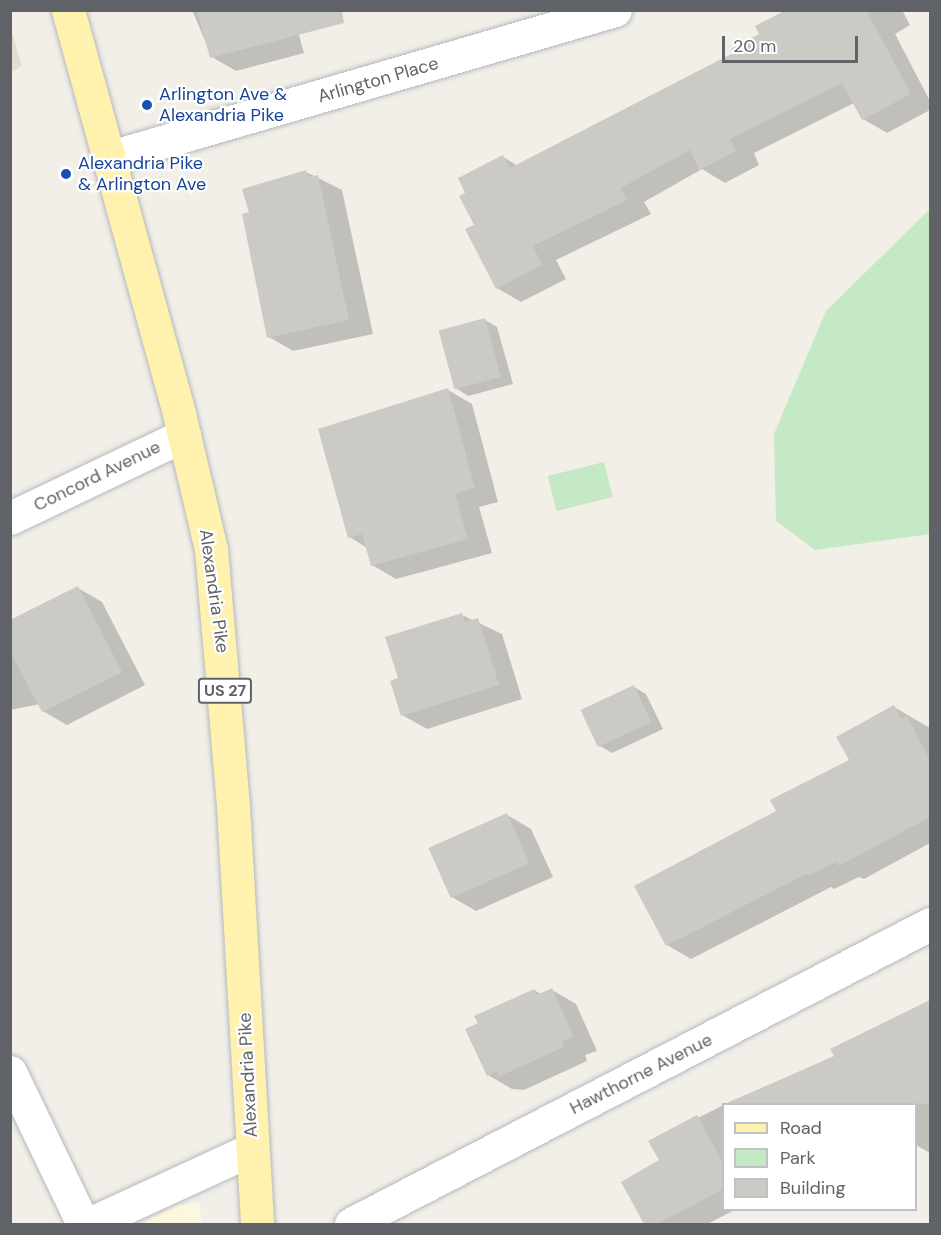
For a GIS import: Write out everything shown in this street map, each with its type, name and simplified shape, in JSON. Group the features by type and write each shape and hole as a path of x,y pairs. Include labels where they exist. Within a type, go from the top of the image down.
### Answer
{"main road":[{"name":"Alexandria Pike","path":"68,10 106,158 184,435 212,549 220,621 257,1224"}],"street":[{"name":"Arlington Place","path":"106,158 615,10"},
{"name":"Concord Avenue","path":"10,518 184,435"},
{"name":"Hawthorne Avenue","path":"351,1224 930,924"},
{"path":"10,1072 83,1224"},
{"path":"88,1224 252,1149"}],"shaded area":[{"path":"10,25 22,66 11,72 10,72"},
{"path":"200,1203 201,1224 141,1224 178,1205"}],"green space":[{"path":"930,209 930,534 815,550 776,521 774,434 826,311"},
{"path":"604,462 613,497 556,511 548,476"}],"building":[{"path":"197,10 342,10 344,23 210,58"},
{"path":"786,10 866,10 911,94 862,120 842,83 730,139 736,151 699,170 690,150 621,188 627,200 533,246 542,265 496,289 465,229 474,225 459,196 465,193 458,178 503,155 510,168 733,53 731,49 759,34 755,26"},
{"path":"306,170 308,177 318,175 349,320 267,338 242,214 249,212 242,189"},
{"path":"485,318 501,377 454,389 439,330"},
{"path":"448,388 475,488 455,494 468,539 371,566 362,534 348,538 318,429"},
{"path":"78,586 122,672 42,712 10,651 10,620"},
{"path":"462,613 465,622 478,618 499,685 401,716 390,681 398,678 385,637"},
{"path":"634,685 651,722 598,747 581,710"},
{"path":"894,705 901,719 907,716 930,760 930,817 839,866 836,862 809,876 808,873 666,946 634,886 776,811 770,800 849,760 836,737"},
{"path":"507,813 529,863 451,898 428,848"},
{"path":"552,988 574,1037 562,1042 564,1047 498,1077 497,1072 487,1076 465,1029 478,1023 474,1016 534,989 537,995"},
{"path":"930,1000 930,1104 727,1103 834,1056 830,1049"},
{"path":"697,1115 722,1161 722,1190 658,1224 644,1224 621,1182 659,1160 648,1141"}],"place":[{"name":"Arlington Ave & Alexandria Pike","path":"147,105"},
{"name":"Alexandria Pike & Arlington Ave","path":"66,174"}]}
